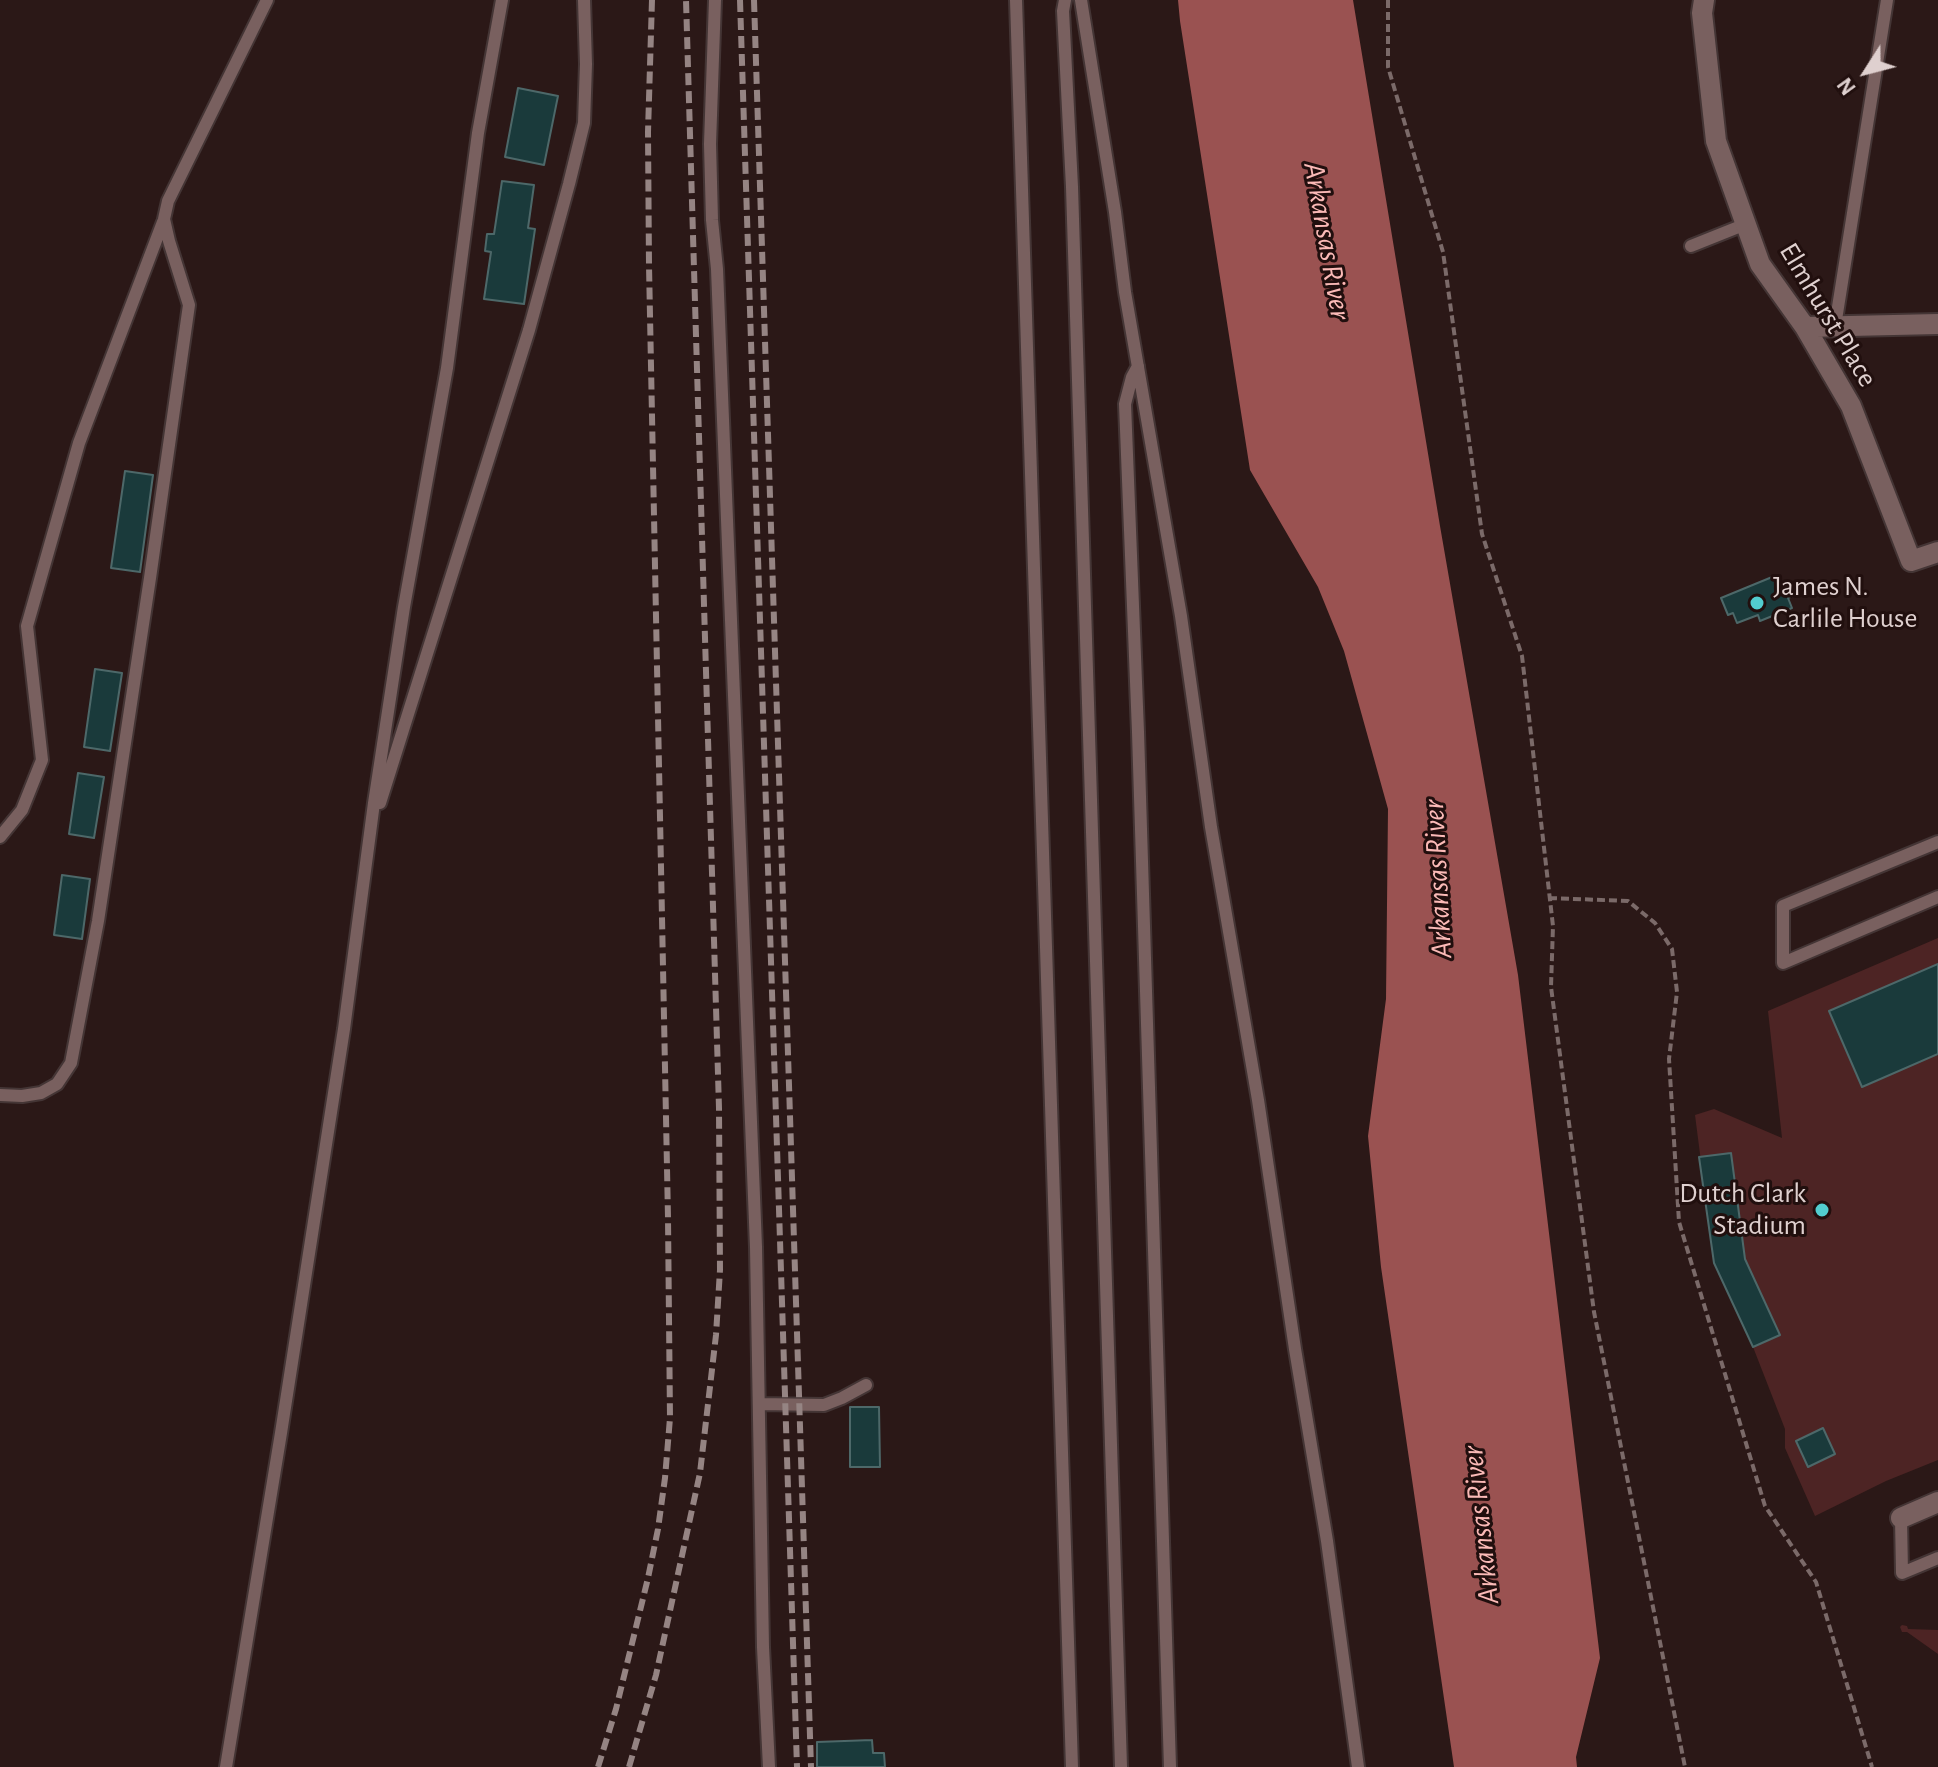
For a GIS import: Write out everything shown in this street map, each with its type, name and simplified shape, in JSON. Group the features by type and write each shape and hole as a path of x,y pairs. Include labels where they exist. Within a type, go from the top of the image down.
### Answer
{"street":[{"name":"Elmhurst Place","path":"1704,0 1702,13 1716,141 1760,264 1805,327 1851,406 1911,561 1938,552"},
{"path":"1805,327 1938,324"},
{"path":"1901,1518 1938,1502"}],"lane":[{"path":"0,837 22,810 42,760 27,626 79,443 164,219 168,201 267,0"},
{"path":"226,1767 332,1106 404,607 447,368 478,133 502,0"},
{"path":"370,834 529,330 569,184 584,123 584,0"},
{"path":"715,0 710,144 712,220 717,269 754,1199 763,1647 769,1767"},
{"path":"1016,0 1072,1767"},
{"path":"1065,0 1121,1767"},
{"path":"1081,0 1181,616 1211,827 1258,1100 1327,1541 1358,1767"},
{"path":"1835,326 1887,0"},
{"path":"0,1095 41,1093 57,1084 71,1063 96,935 189,305 164,219"},
{"path":"1691,246 1746,224"},
{"path":"1138,366 1125,404 1139,748 1170,1767"},
{"path":"1938,842 1783,906 1783,963 1938,897"},
{"path":"759,1404 824,1405 866,1385"},
{"path":"1901,1518 1902,1573 1938,1558"}],"path":[{"path":"1388,0 1388,67 1443,252 1482,534 1522,656 1553,926 1551,987 1594,1312 1685,1767"},
{"path":"1549,898 1628,901 1655,923 1672,949 1677,992 1669,1059 1679,1222 1765,1506 1816,1582 1872,1767"}],"shaded area":[{"name":"Dutch Clark Stadium","path":"1938,938 1938,1460 1886,1481 1815,1516 1785,1448 1785,1429 1753,1347 1714,1263 1695,1115 1714,1109 1782,1138 1768,1011"},
{"path":"1902,1625 1908,1629 1938,1630 1938,1654 1907,1632 1902,1632"}],"water":[{"name":"Arkansas River","path":"1178,0 1353,0 1518,975 1600,1658 1576,1757 1577,1767 1454,1767 1381,1267 1368,1136 1386,999 1388,809 1344,651 1318,587 1250,470"}],"building":[{"path":"518,88 558,96 544,165 505,157"},
{"path":"502,181 534,185 528,228 535,229 524,304 484,299 491,252 485,251 487,234 494,234"},
{"path":"125,471 153,475 140,572 111,568"},
{"name":"James N. Carlile House","path":"1777,575 1783,590 1791,587 1795,595 1788,598 1792,608 1760,621 1758,615 1737,623 1733,613 1728,615 1721,598"},
{"path":"95,669 122,673 110,751 84,747"},
{"path":"78,773 104,777 94,838 69,834"},
{"path":"62,875 90,879 82,939 54,935"},
{"path":"1938,964 1938,1054 1862,1087 1829,1011"},
{"path":"1731,1153 1745,1259 1780,1335 1753,1347 1714,1263 1699,1157"},
{"path":"850,1407 879,1407 880,1467 850,1467"},
{"path":"1823,1428 1835,1454 1808,1467 1796,1441"},
{"path":"872,1740 873,1753 884,1753 885,1767 817,1767 817,1742"}],"railway":[{"path":"598,1767 616,1709 648,1578 658,1529 670,1418 649,265 648,132 652,0"},
{"path":"629,1767 656,1675 700,1473 720,1270 719,1108 686,0"},
{"path":"740,0 797,1767"},
{"path":"754,0 811,1767"}],"place":[{"name":"James N. Carlile House","path":"1757,603"},
{"name":"Dutch Clark Stadium","path":"1822,1210"}]}
